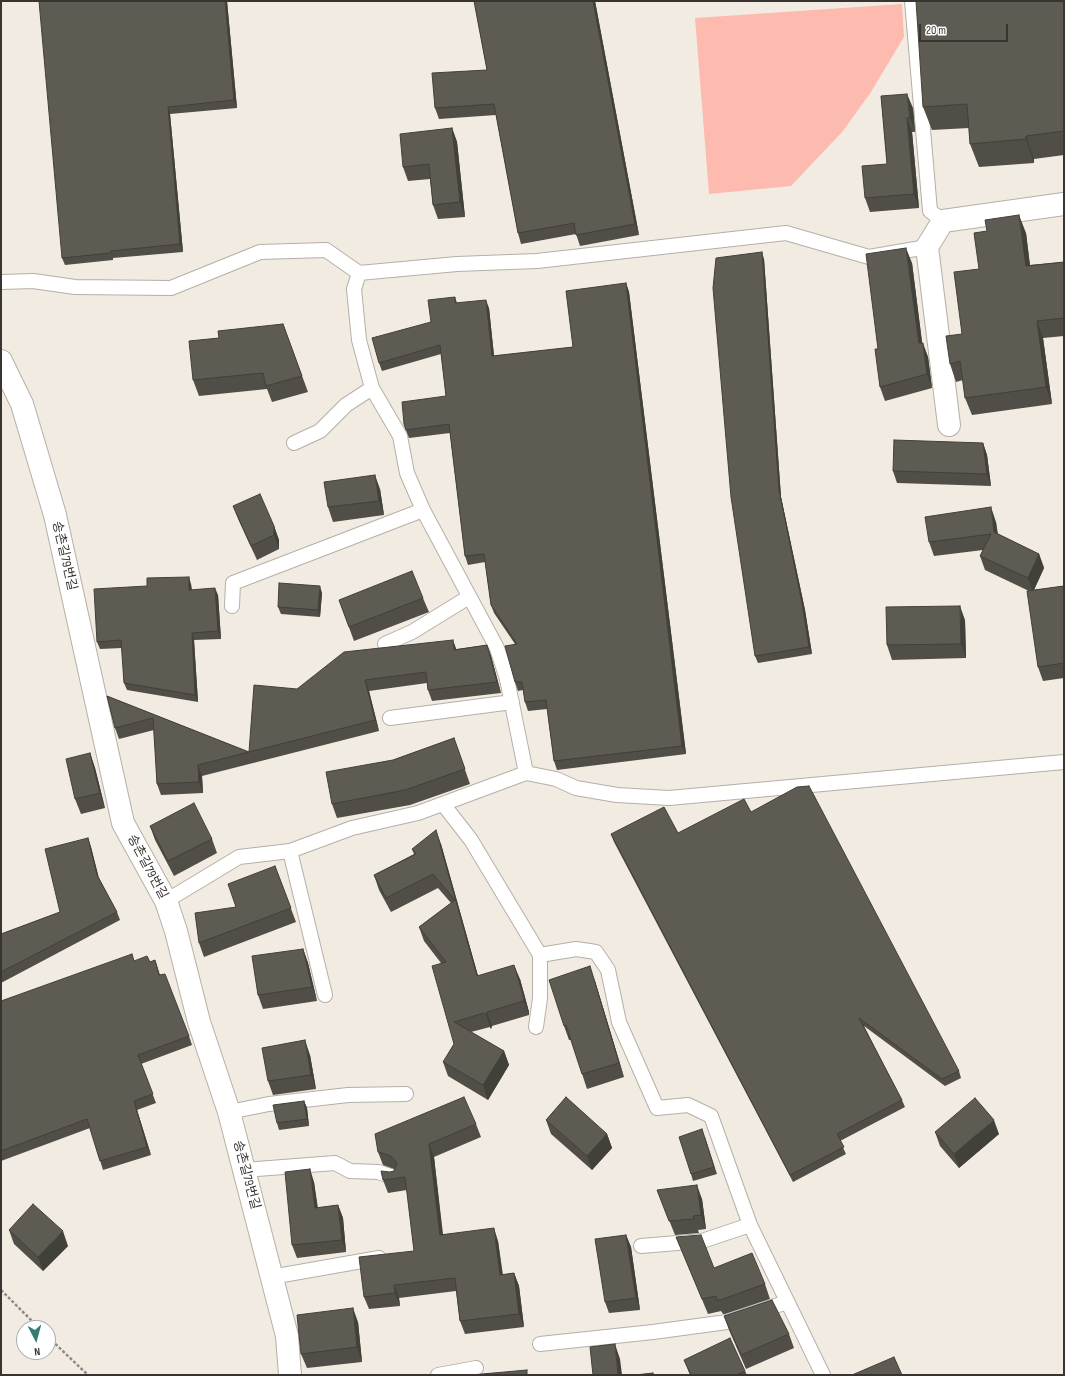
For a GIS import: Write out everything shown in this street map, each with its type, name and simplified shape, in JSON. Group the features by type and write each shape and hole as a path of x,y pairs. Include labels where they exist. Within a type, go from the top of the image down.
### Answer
{"street":[{"path":"949,425 927,247 943,221 1064,204"},
{"name":"송촌길79번길","path":"1,360 22,404 55,515 123,824 166,901 176,931 199,1022 229,1112 287,1336 290,1375"}],"lane":[{"path":"912,1 930,211 943,221"},
{"path":"1,282 33,281 75,287 171,288 260,252 326,250 359,273 457,264 537,261 786,233 869,257 927,247"},
{"path":"359,273 354,289 359,340 372,388 400,436 407,473 423,510 497,648 508,679 526,773"},
{"path":"294,443 320,432 346,405 372,388"},
{"path":"232,606 233,582 423,510"},
{"path":"385,644 412,632 469,597"},
{"path":"390,718 512,702"},
{"path":"166,901 239,857 290,851 352,828 418,813 526,773 556,779 583,790 617,795 669,798 1064,762"},
{"path":"443,804 471,840 540,955 540,998 536,1027"},
{"path":"290,851 325,995"},
{"path":"540,955 576,949 596,952 608,970 619,1022 657,1108 688,1105 711,1116 750,1225 823,1375"},
{"path":"229,1112 269,1104 348,1094 406,1094"},
{"path":"244,1170 335,1163 350,1172 378,1172 393,1177"},
{"path":"641,1246 702,1241 750,1225"},
{"path":"271,1277 387,1256"},
{"path":"540,1344 653,1332 727,1322 787,1302"},
{"path":"438,1375 476,1368"}],"path":[{"path":"1,1290 31,1320"},
{"path":"56,1345 88,1375"},
{"path":"83,1371 84,1375"}],"shaded area":[{"path":"902,4 904,37 871,92 843,131 791,186 709,194 695,18"}],"building":[{"path":"39,1 225,1 234,100 168,107 180,244 62,258"},
{"path":"474,1 593,1 635,224 576,235 574,223 518,233 494,104 435,108 432,73 487,70"},
{"path":"916,1 1064,1 1064,131 1026,136 1026,139 970,144 967,104 923,107"},
{"path":"907,94 910,117 907,118 914,194 865,198 862,166 887,164 881,96"},
{"path":"452,128 460,202 433,205 429,164 403,167 400,134"},
{"path":"1019,215 1026,266 1064,262 1064,318 1037,321 1046,387 965,398 960,361 950,364 946,336 962,334 954,272 979,269 974,233 987,231 985,220"},
{"path":"906,248 919,343 923,343 927,374 880,387 875,349 878,349 866,254"},
{"path":"762,252 779,490 802,603 809,647 755,656 731,497 713,288 716,258"},
{"path":"626,283 682,746 554,761 546,700 525,702 522,682 515,682 505,646 517,644 491,605 484,554 465,556 449,424 406,430 404,424 402,402 446,396 440,345 379,363 372,338 431,322 428,300 455,297 455,303 486,300 492,356 573,347 566,291"},
{"path":"283,324 302,376 266,386 263,373 193,380 189,341 219,338 218,331"},
{"path":"894,440 983,443 987,474 893,471"},
{"path":"375,475 379,501 328,507 324,482"},
{"path":"260,494 274,526 274,535 251,546 233,506"},
{"path":"991,507 994,532 1039,554 1028,578 980,556 991,534 929,542 925,517"},
{"path":"412,571 423,598 349,627 339,600"},
{"path":"189,577 189,590 215,588 218,631 192,633 195,695 124,683 121,640 97,642 94,589 147,586 147,578"},
{"path":"279,583 320,586 318,610 278,607"},
{"path":"1064,586 1064,663 1038,667 1027,591"},
{"path":"960,606 961,644 887,645 886,607"},
{"path":"453,640 454,650 487,645 497,682 428,690 426,672 365,680 375,720 198,765 199,782 157,784 153,718 115,728 107,696 249,752 254,685 297,689 344,652"},
{"path":"454,738 465,769 405,790 332,804 326,772 393,760"},
{"path":"90,753 100,793 75,799 66,759"},
{"path":"809,786 959,1071 942,1079 859,1018 902,1100 837,1134 844,1147 790,1175 611,834 664,807 678,833 744,799 751,812 797,787"},
{"path":"194,803 212,839 168,861 150,826"},
{"path":"436,830 477,976 514,965 524,998 524,1001 487,1012 486,1015 484,1013 454,1022 504,1051 483,1085 443,1062 454,1044 432,966 446,962 419,927 455,900 433,874 386,898 374,875 416,854 412,849"},
{"path":"88,838 97,875 117,912 1,972 1,934 60,912 45,849"},
{"path":"275,866 291,908 199,943 195,913 236,907 228,884"},
{"path":"303,949 312,987 258,995 252,956"},
{"path":"132,954 134,961 147,956 150,962 155,960 159,975 165,974 189,1036 138,1055 153,1094 134,1101 147,1147 100,1161 87,1119 1,1151 1,1001"},
{"path":"590,966 619,1063 582,1074 549,980"},
{"path":"305,1040 311,1075 268,1081 262,1048"},
{"path":"464,1097 476,1124 429,1144 440,1235 494,1228 500,1275 514,1273 519,1314 460,1321 455,1278 394,1285 395,1293 364,1297 359,1257 414,1251 405,1177 383,1180 381,1171 394,1171 397,1163 391,1156 378,1152 375,1134"},
{"path":"566,1097 607,1134 587,1156 546,1120"},
{"path":"975,1098 994,1120 954,1154 935,1132"},
{"path":"304,1101 307,1119 277,1123 273,1105"},
{"path":"702,1129 714,1167 691,1174 679,1137"},
{"path":"310,1169 315,1208 338,1205 342,1240 292,1245 285,1172"},
{"path":"697,1185 701,1215 693,1216 694,1219 669,1221 657,1190"},
{"path":"33,1204 63,1231 38,1257 9,1230"},
{"path":"626,1235 636,1298 605,1302 595,1239"},
{"path":"701,1235 714,1268 752,1253 765,1284 720,1300 717,1300 716,1296 702,1299 676,1237"},
{"path":"772,1300 789,1334 741,1355 724,1316"},
{"path":"353,1308 357,1347 301,1354 297,1315"},
{"path":"730,1338 745,1371 737,1375 691,1375 684,1360"},
{"path":"615,1344 618,1375 593,1375 590,1347"},
{"path":"894,1357 902,1375 852,1375"},
{"path":"527,1370 527,1375 471,1375"},
{"path":"653,1373 653,1375 635,1375"}]}
